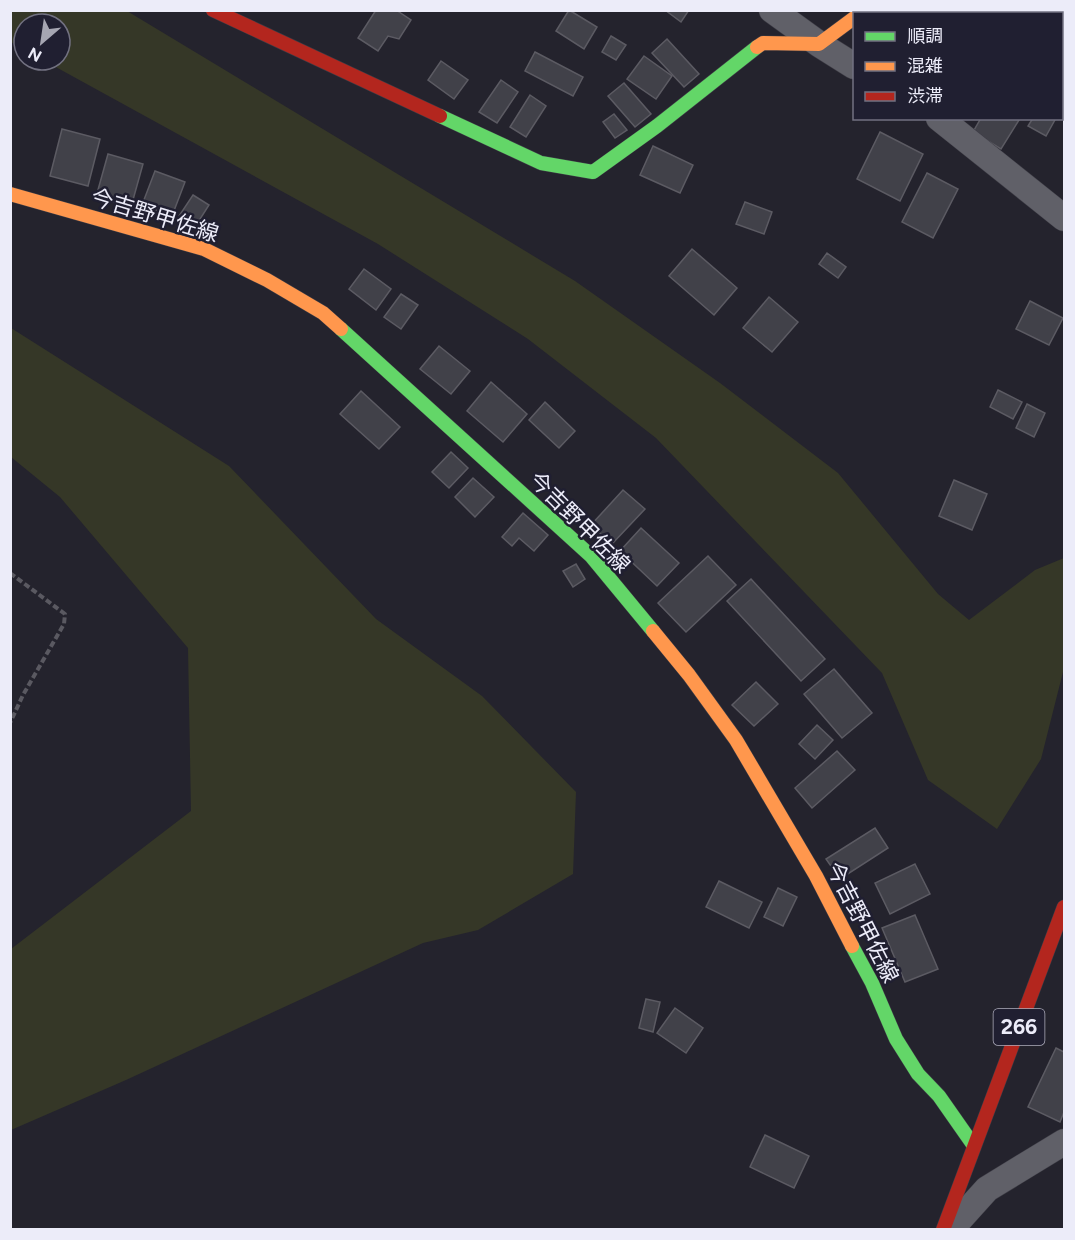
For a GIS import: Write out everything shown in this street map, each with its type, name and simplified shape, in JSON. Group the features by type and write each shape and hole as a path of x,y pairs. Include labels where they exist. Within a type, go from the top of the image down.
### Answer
{"main road":[{"path":"213,10 541,163 593,172 657,126 763,43 819,45 853,20"},
{"name":"今吉野甲佐線","path":"10,194 204,249 267,279 322,313 591,556 689,675 736,740 816,876 872,983 896,1039 918,1074 939,1096 974,1146"},
{"name":"266","path":"943,1230 974,1146 1059,941 1065,907"}],"street":[{"path":"772,10 819,45 853,65"},
{"path":"942,120 1065,218"},
{"path":"950,1230 987,1189 1065,1142"}],"path":[{"path":"10,573 65,614 64,624 23,695 10,723"}],"green space":[{"path":"10,11 127,11 575,281 720,383 838,473 938,594 969,620 1035,570 1064,558 1064,668 1041,759 997,829 928,780 882,673 656,438 528,339 378,244 65,72 72,72 72,12 12,12 11,42"},
{"path":"11,328 229,466 376,619 482,696 576,792 573,874 478,930 423,943 126,1080 11,1130 11,949 191,811 188,648 60,497 11,457"}],"building":[{"path":"376,10 396,10 411,20 399,39 388,36 378,51 358,38"},
{"path":"569,10 597,27 584,49 556,31"},
{"path":"665,10 689,10 681,22"},
{"path":"965,10 1002,11 1002,12 964,12"},
{"path":"611,36 626,45 616,60 602,52"},
{"path":"667,39 699,74 684,87 652,53"},
{"path":"535,52 583,77 573,96 525,71"},
{"path":"644,56 672,76 656,99 627,79"},
{"path":"441,61 468,80 454,99 428,80"},
{"path":"501,80 518,92 497,123 479,112"},
{"path":"624,83 651,114 635,127 608,96"},
{"path":"530,95 546,106 526,137 510,127"},
{"path":"614,114 627,130 615,138 603,122"},
{"path":"980,120 1019,120 1001,149 973,132"},
{"path":"1032,120 1055,120 1046,136 1028,126"},
{"path":"62,129 100,139 88,186 50,176"},
{"path":"880,132 923,154 900,201 857,179"},
{"path":"653,146 693,165 680,193 640,175"},
{"path":"108,154 143,164 131,207 96,197"},
{"path":"155,171 185,182 172,216 142,205"},
{"path":"927,173 958,189 933,238 902,222"},
{"path":"193,195 209,205 195,227 179,216"},
{"path":"745,202 772,212 764,234 736,224"},
{"path":"692,249 737,288 714,315 669,276"},
{"path":"827,253 846,267 838,278 819,264"},
{"path":"364,269 391,289 376,310 349,289"},
{"path":"401,294 418,305 401,329 384,317"},
{"path":"769,297 798,322 772,352 743,328"},
{"path":"1030,301 1063,318 1049,345 1016,329"},
{"path":"439,346 470,371 451,394 420,369"},
{"path":"491,382 527,414 503,442 467,411"},
{"path":"998,390 1022,402 1013,419 990,407"},
{"path":"361,391 400,427 379,449 340,414"},
{"path":"545,402 575,431 559,448 529,420"},
{"path":"1027,404 1045,413 1034,437 1016,428"},
{"path":"451,452 468,468 449,488 432,472"},
{"path":"473,478 494,497 475,517 455,497"},
{"path":"954,480 987,494 972,530 939,516"},
{"path":"623,490 645,509 612,544 591,525"},
{"path":"523,513 548,535 534,551 519,538 512,546 502,537"},
{"path":"641,528 679,563 657,586 620,551"},
{"path":"708,556 736,585 686,632 658,603"},
{"path":"576,564 585,579 573,587 563,571"},
{"path":"751,579 825,659 801,681 727,601"},
{"path":"834,669 872,713 842,738 804,694"},
{"path":"756,682 778,704 754,726 732,705"},
{"path":"817,725 833,740 815,759 799,744"},
{"path":"837,751 855,770 812,808 795,788"},
{"path":"875,828 888,848 840,879 826,859"},
{"path":"915,864 930,894 890,914 875,883"},
{"path":"719,881 762,902 749,928 706,907"},
{"path":"778,888 797,897 783,926 764,917"},
{"path":"915,915 938,969 905,982 882,928"},
{"path":"646,999 660,1002 653,1032 639,1028"},
{"path":"675,1008 703,1028 686,1053 657,1033"},
{"path":"1056,1048 1064,1052 1064,1112 1060,1122 1028,1107"},
{"path":"765,1135 809,1156 794,1188 750,1167"}],"traffic: fast":[{"path":"440,116 541,163 593,172 657,126 757,47"},
{"path":"341,329 591,556 653,631"},
{"path":"852,946 872,983 896,1039 918,1074 939,1096 974,1146"}],"traffic: slow":[{"path":"757,47 763,43 819,44 853,19"},
{"path":"10,194 204,249 267,280 323,313 341,329"},
{"path":"653,631 689,675 736,740 816,876 852,946"}],"traffic: jam":[{"path":"213,10 440,116"},
{"path":"943,1230 1064,907"}]}
